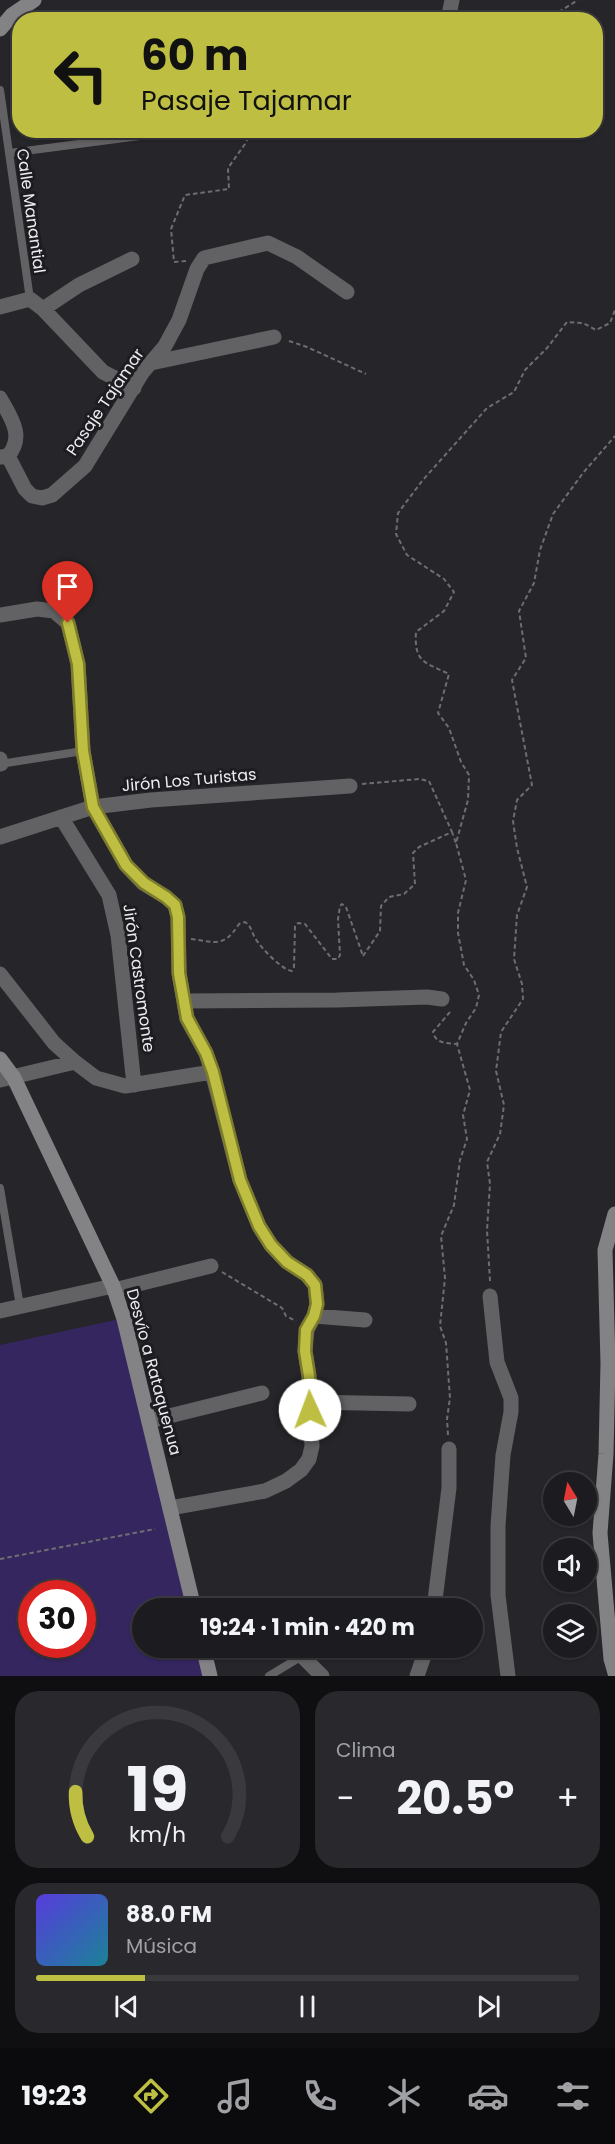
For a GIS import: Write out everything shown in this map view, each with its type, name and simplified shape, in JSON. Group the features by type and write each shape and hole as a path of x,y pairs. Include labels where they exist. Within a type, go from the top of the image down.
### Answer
{"street":[{"path":"16,12 34,0"},
{"path":"0,29 12,15"},
{"path":"204,258 268,243 297,257 347,292"},
{"path":"43,309 79,285 132,258"},
{"name":"Pasaje Tajamar","path":"4,456 25,489 32,495 42,498 52,495 86,466 134,388 165,346 179,320 197,269 204,258"},
{"path":"0,307 30,299 43,309 103,372 134,388"},
{"path":"151,363 274,337"},
{"path":"0,398 17,435 15,447 4,456"},
{"path":"0,615 37,609 54,611 68,623 78,664 83,751 93,807 126,865 144,883 175,905 178,917 179,973 187,1018 206,1053 213,1072 240,1180 259,1226 271,1245 287,1262 307,1275 315,1285 317,1304 306,1330 305,1351 312,1446 309,1460 301,1470 286,1481 265,1491 170,1508"},
{"name":"Jirón Los Turistas","path":"0,837 93,807 151,800 350,786"},
{"name":"Jirón Castromonte","path":"61,817 109,895 118,935 134,1085"},
{"path":"0,974 54,1043 96,1078 125,1086 213,1072"},
{"path":"184,1001 427,997 442,999"},
{"name":"Desvío a Rataquenua","path":"0,1059 7,1079 113,1288 124,1319 192,1598"},
{"path":"7,1079 75,1062"},
{"path":"615,1214 605,1250 608,1363 605,1482 600,1533 611,1659 615,1673"},
{"path":"0,1311 212,1266"},
{"path":"490,1296 497,1362 511,1398 511,1412 503,1455 498,1526 498,1595 507,1676"},
{"path":"312,1320 365,1320"},
{"path":"149,1421 262,1393"},
{"path":"309,1402 409,1404"},
{"path":"435,1598 449,1488 449,1449"},
{"path":"206,1658 210,1676"},
{"path":"306,1658 322,1676"},
{"path":"417,1676 423,1658"}],"lane":[{"name":"Calle Manantial","path":"0,90 30,299"},
{"path":"10,153 124,138"},
{"path":"0,762 83,751"},
{"path":"0,1188 20,1306"},
{"path":"269,1676 292,1658"}],"path":[{"path":"559,12 578,0"},
{"path":"204,258 174,262 171,229 185,195 229,189 228,168 248,138"},
{"path":"456,843 468,800 469,775 461,762 449,728 438,713 449,674 423,661 415,649 416,632 444,611 454,592 444,579 406,555 396,534 398,513 422,481 487,408 514,392 525,370 547,348 567,322 583,323 596,330 610,323 615,310"},
{"path":"274,337 307,347 366,374"},
{"path":"490,1296 487,1230 490,1184 487,1162 500,1134 504,1105 496,1071 501,1032 524,999 514,959 518,915 527,886 513,821 517,800 532,784 512,680 526,658 519,611 534,583 540,550 553,514 583,473 615,436"},
{"path":"350,786 419,778 429,781 452,832 466,880 458,913 460,952 479,995 476,1008 466,1023 458,1044 470,1090 463,1115 467,1139 460,1160 454,1205 441,1236 446,1278 440,1326 446,1343 450,1398 447,1419 449,1449"},
{"path":"177,938 210,943 221,942 233,933 238,924 245,922 252,926 255,939 268,953 283,968 292,971 295,926 298,923 305,924 332,959 338,959 340,955 338,920 342,904 346,907 363,956 380,931 381,906 388,897 404,894 416,884 413,853 420,847 452,832"},
{"path":"442,999 451,1006 449,1014 433,1032 434,1038 439,1042 458,1044"},
{"path":"212,1266 282,1308 291,1320 312,1320"},
{"path":"0,1559 155,1528"}],"shaded area":[{"path":"120,1319 186,1598 132,1598 132,1658 200,1658 204,1676 0,1676 0,1345"}],"route":[{"path":"68,623 78,664 83,751 93,807 126,865 144,883 175,905 178,917 179,973 187,1018 206,1053 213,1072 240,1180 259,1226 271,1245 287,1262 307,1275 315,1285 317,1304 314,1316 306,1330 305,1351 309,1376 310,1410"}]}
